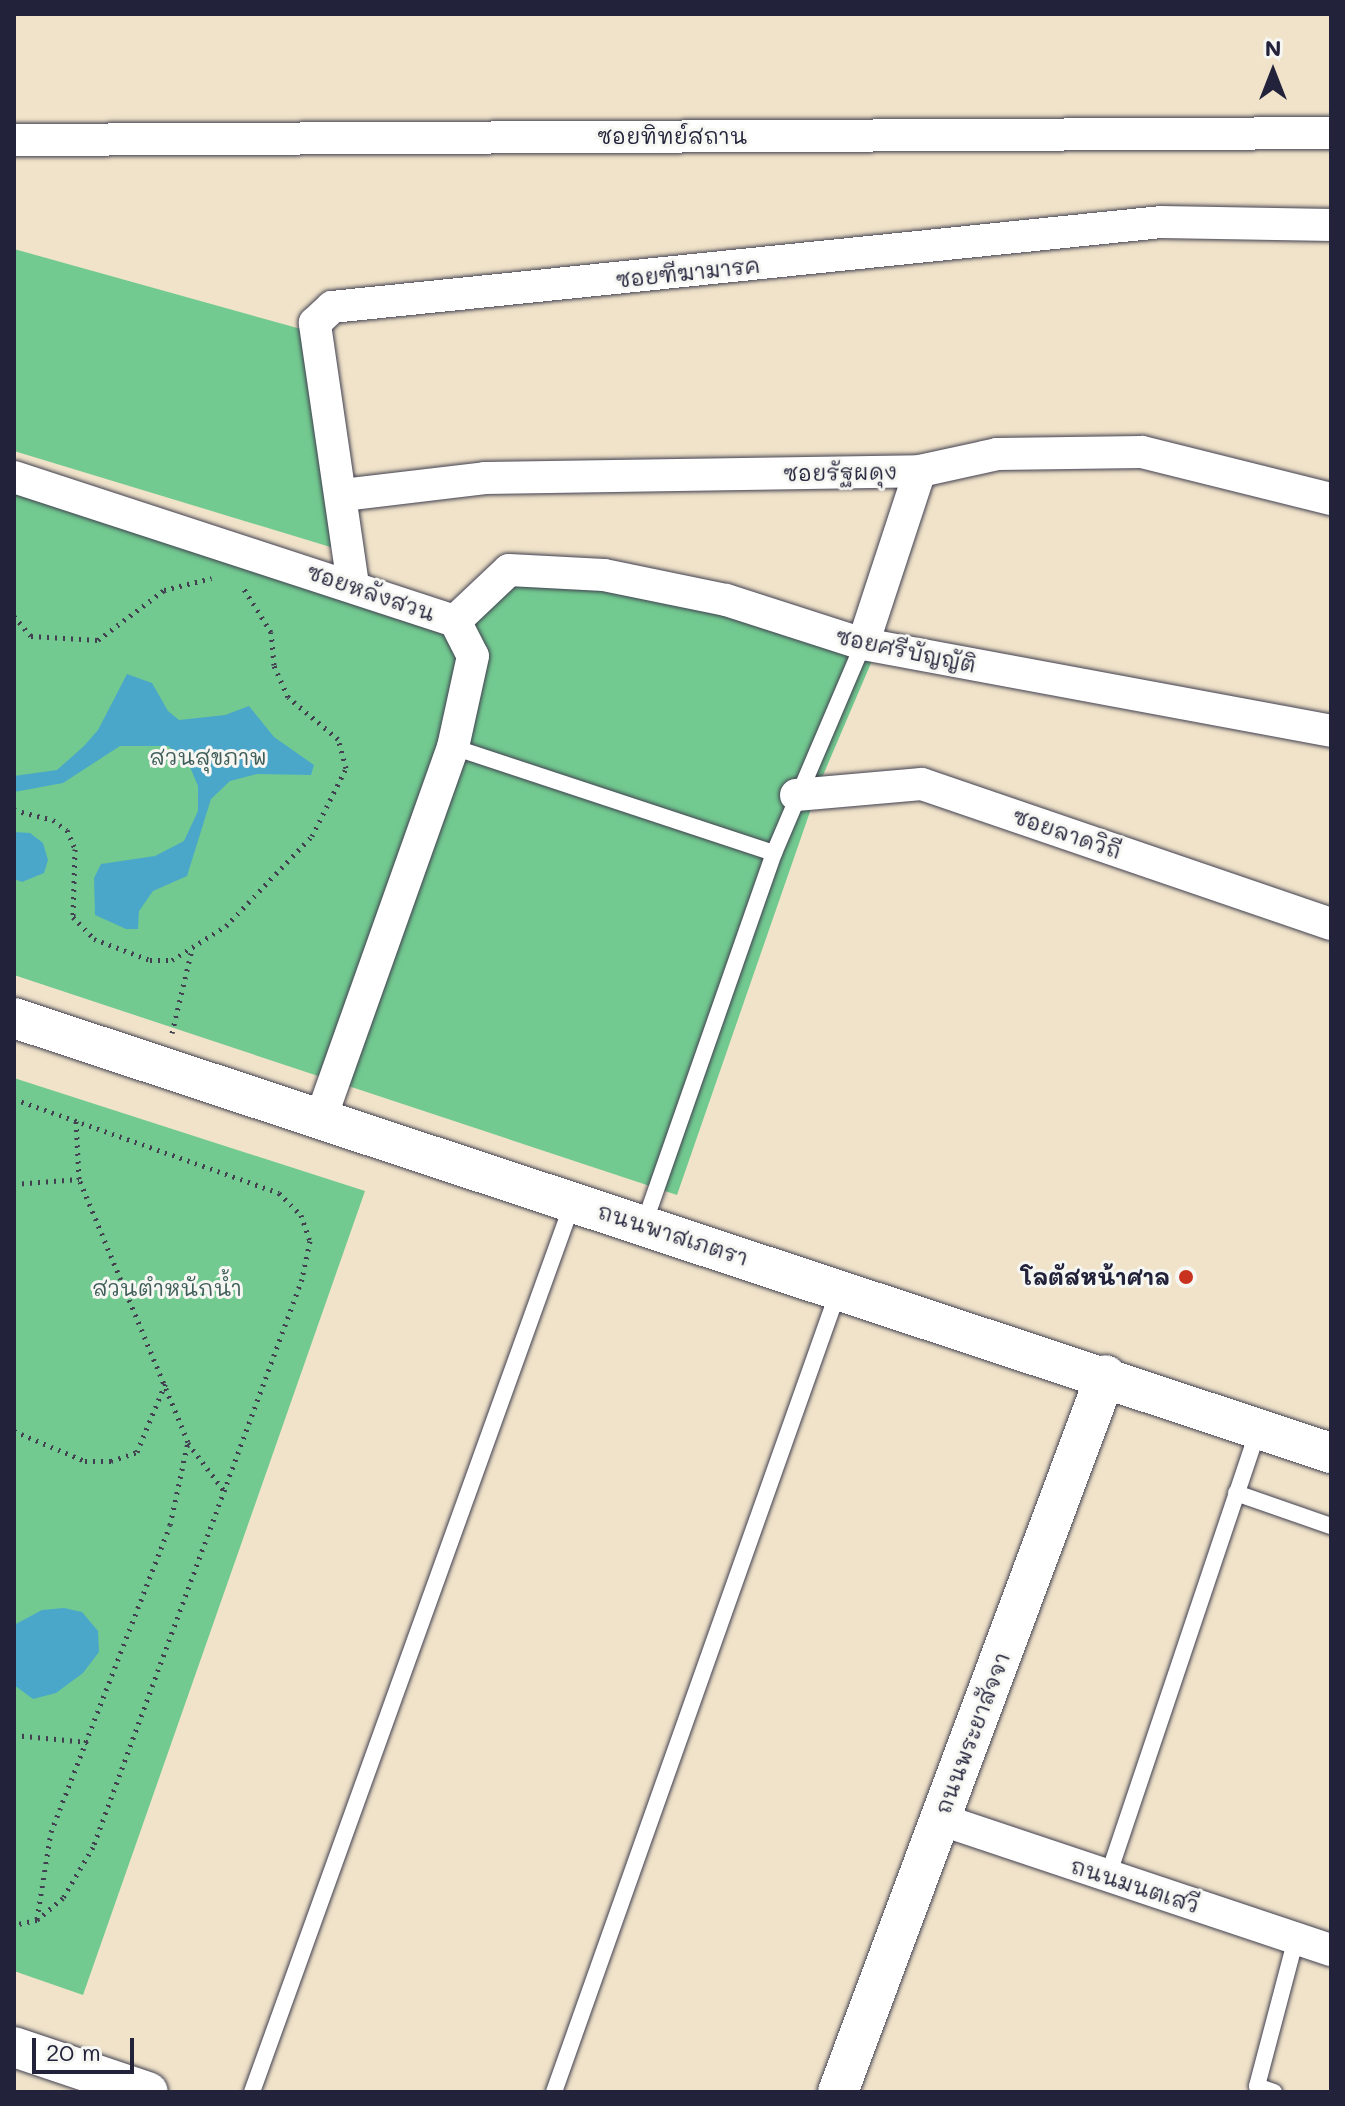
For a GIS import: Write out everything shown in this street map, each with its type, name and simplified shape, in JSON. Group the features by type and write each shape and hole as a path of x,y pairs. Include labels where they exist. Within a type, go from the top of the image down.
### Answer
{"street":[{"name":"ซอยทิทย์สถาน","path":"14,140 1331,133"},
{"name":"ซอยฑีฆามารค","path":"353,585 343,495 315,323 332,307 1162,222 1331,225"},
{"name":"ซอยรัฐผดุง","path":"343,495 485,478 920,471 997,454 1142,452 1331,499"},
{"path":"863,644 920,471"},
{"name":"ซอยหลังสวน","path":"14,477 353,585 455,621 473,656 453,747 321,1118"},
{"name":"ซอยศรีบัญญัติ","path":"455,621 509,570 604,575 726,600 863,644 1331,731"},
{"name":"ซอยลาดวิถี","path":"796,795 922,784 1331,924"},
{"name":"ถนนพาสเภตรา","path":"14,1018 1106,1375 1331,1453"},
{"name":"ถนนพระยาสัจจา","path":"838,2092 1106,1375"},
{"name":"ถนนมนตเสวี","path":"939,1819 1331,1950"},
{"path":"14,2047 148,2092"}],"lane":[{"path":"644,1224 774,853 796,795 863,644"},
{"path":"453,747 774,853"},
{"path":"252,2092 574,1201"},
{"path":"554,2092 839,1288"},
{"path":"1108,1876 1258,1428"},
{"path":"1236,1493 1331,1526"},
{"path":"1274,2092 1257,2086 1296,1938"}],"path":[{"path":"14,616 31,636 98,640 164,590 199,578 221,578"},
{"path":"14,810 53,820 67,830 75,849 73,917 94,939 150,960 172,960 226,926 312,836 346,768 338,739 288,697 274,665 271,632 251,593 231,583"},
{"path":"164,1067 193,948"},
{"path":"14,1099 279,1193 301,1215 310,1241 302,1279 93,1847 63,1898 37,1920 14,1925"},
{"path":"76,1120 79,1179 166,1382 188,1442 225,1492"},
{"path":"14,1184 79,1179"},
{"path":"14,1431 85,1461 111,1461 137,1452 166,1382"},
{"path":"37,1920 51,1832 170,1525 188,1442"},
{"path":"14,1735 88,1742"}],"green space":[{"path":"14,249 301,329 337,549 14,451"},
{"name":"สวนสุขภาพ","path":"14,484 454,634 515,557 883,635 821,780 677,1195 14,975"},
{"name":"สวนตำหนักน้ำ","path":"14,1078 365,1191 83,1995 14,1971"}],"water":[{"path":"127,674 152,683 168,711 179,720 225,715 249,706 274,737 314,765 311,775 257,774 230,781 211,799 187,876 153,891 139,911 138,929 126,929 95,915 94,878 101,864 155,856 184,841 198,811 198,786 187,760 168,746 120,746 63,783 14,792 14,776 57,770 84,746 98,730"},
{"path":"14,832 30,833 43,843 48,860 44,873 22,882 14,879"},
{"path":"64,1608 82,1612 98,1631 99,1652 83,1673 56,1693 33,1699 14,1685 14,1625 42,1610"}],"place":[{"name":"โลตัสหน้าศาล","path":"1186,1277"}]}
